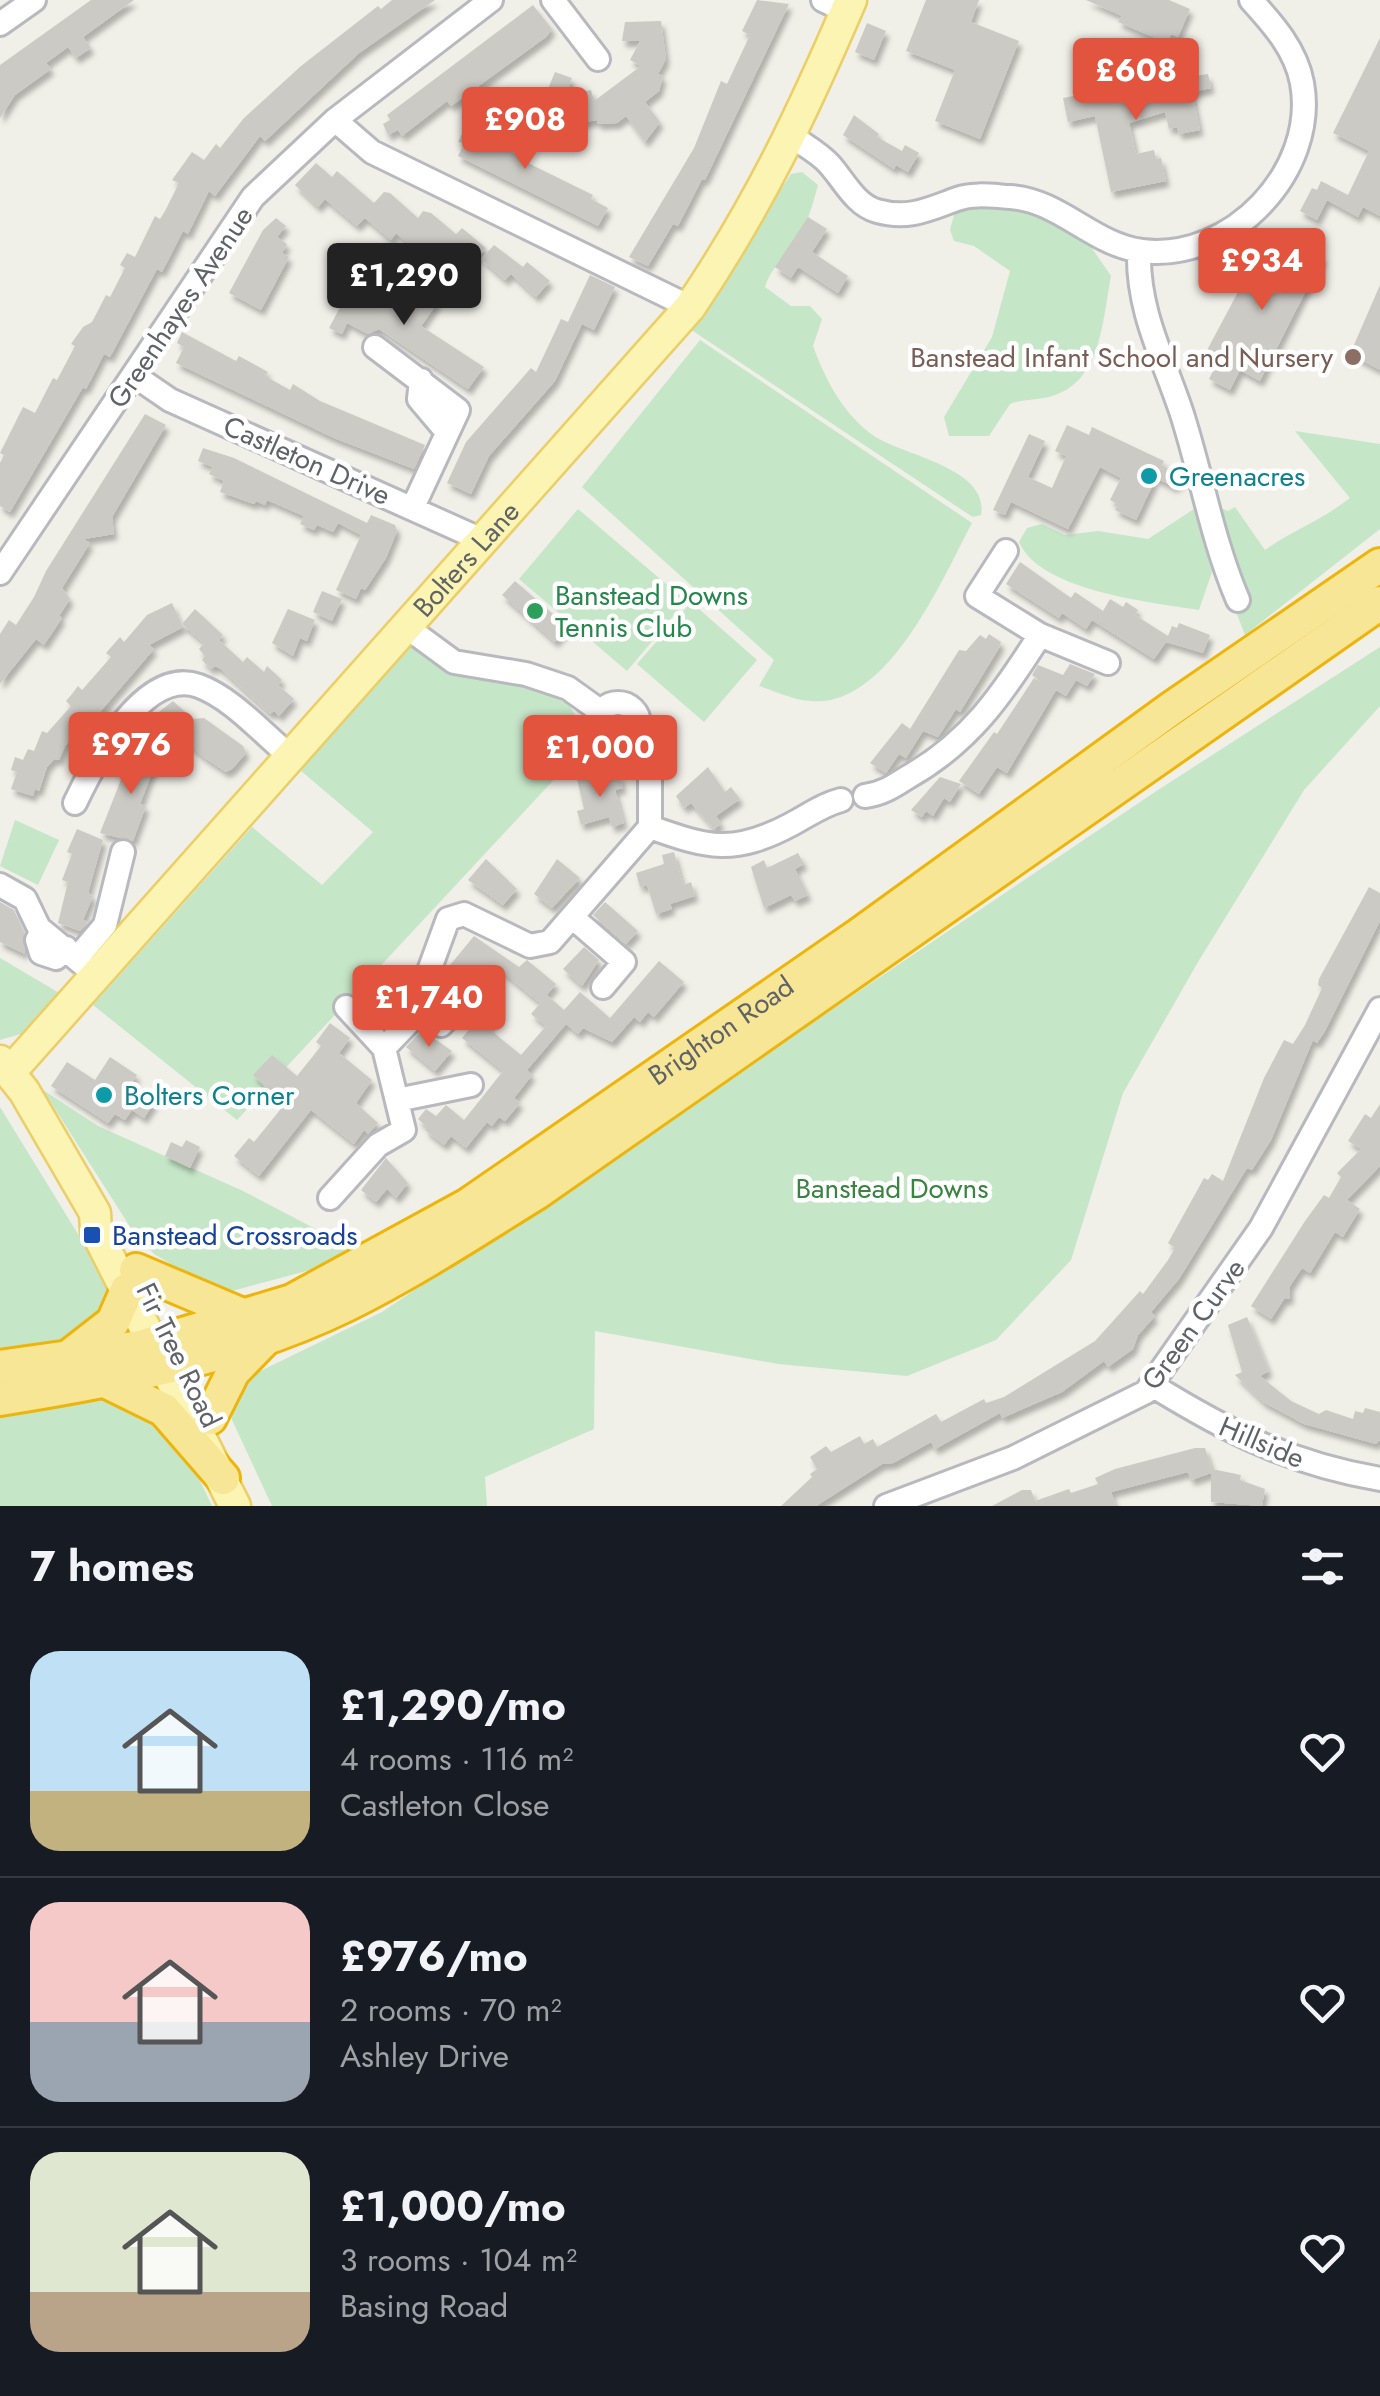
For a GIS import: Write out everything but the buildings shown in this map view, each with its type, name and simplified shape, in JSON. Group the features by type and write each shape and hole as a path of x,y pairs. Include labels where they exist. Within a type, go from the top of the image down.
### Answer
{"highway":[{"name":"Brighton Road","path":"357,1283 522,1171 1380,565"},
{"name":"Brighton Road","path":"0,1399 107,1382 170,1353 260,1325 292,1301 357,1283 538,1192 1380,603"},
{"path":"68,1356 114,1322 132,1280 260,1325 210,1418"},
{"name":"Brighton Road","path":"0,1367 68,1356 170,1353"},
{"path":"107,1382 164,1410 229,1492"}],"main road":[{"name":"Bolters Lane","path":"6,1066 77,958 290,756 690,307 728,251 792,137 840,4"},
{"name":"Fir Tree Road","path":"6,1066 95,1213 111,1226 132,1280 210,1418 250,1506"},
{"name":"Fir Tree Road","path":"170,1353 229,1492"}],"street":[{"path":"4,16 34,0"},
{"name":"Greenhayes Avenue","path":"0,573 135,376 238,216 335,120 491,0"},
{"path":"554,0 598,59"},
{"path":"792,137 828,162 850,192 875,211 928,213 960,197 1020,197 1054,208 1102,237 1140,251 1198,246 1226,233 1267,200 1293,158 1302,128 1302,81 1276,26 1251,0"},
{"path":"335,120 372,152 690,307"},
{"path":"1140,251 1138,288 1182,414 1221,560 1238,600"},
{"path":"374,348 458,410 414,507"},
{"name":"Castleton Drive","path":"135,376 170,400 482,540"},
{"path":"964,617 1006,551"},
{"path":"978,596 1040,635 1108,662"},
{"path":"384,1048 402,1031 417,1008 443,929 457,914 530,946 550,942 650,827 650,776 632,740 639,723 634,710 616,703 600,712 568,688 526,674 454,662 405,626"},
{"path":"650,827 720,848 756,840 841,800 853,811 864,806 866,796 878,794 959,744 1040,635"},
{"path":"75,803 95,762 146,698 168,683 200,686 290,756"},
{"path":"0,885 25,899 42,930 77,958 105,926 122,852"},
{"path":"572,918 624,962 604,987"},
{"path":"417,1008 441,1026 467,998"},
{"path":"346,1008 384,1048 404,1130 414,1153"},
{"name":"Green Curve","path":"886,1506 1014,1458 1130,1404 1152,1385 1262,1228 1380,1010"},
{"path":"398,1100 471,1085"},
{"path":"330,1198 378,1145 404,1130"},
{"name":"Hillside","path":"1152,1385 1268,1450 1335,1471 1380,1478"}],"green space":[{"path":"802,172 818,185 811,210 798,240 773,270 765,287 791,306 810,306 822,319 813,346 830,384 853,418 887,443 958,474 980,499 981,515 973,517 962,510 690,329 791,174"},
{"path":"968,204 1022,205 1083,235 1111,276 1096,348 1080,379 1049,397 1010,404 989,436 949,436 944,417 992,337 1010,271 974,246 954,241 950,230 954,215"},
{"path":"700,340 972,523 909,636 888,663 864,684 838,698 810,701 759,686 774,660 582,487"},
{"path":"1295,431 1380,444 1380,529 1245,635 1220,571 1216,506 1228,511 1235,507 1265,550 1350,498"},
{"path":"578,509 686,601 627,671 519,579"},
{"path":"1194,509 1212,572 1199,610 1126,598 1072,583 1031,559 1019,542 1027,528 1042,524 1065,535 1098,531 1148,539"},
{"path":"691,602 757,660 704,722 637,664"},
{"path":"411,647 432,662 470,678 526,685 569,704 589,742 237,1120 93,1005 252,827 322,885 373,832 300,770"},
{"name":"Banstead Downs","path":"1380,647 1380,706 1304,790 1198,962 1123,1093 1071,1260 996,1340 907,1376 778,1364 595,1331 594,1429 485,1477 487,1506 272,1506 232,1420 231,1400 248,1377 382,1312 1158,790"},
{"path":"15,820 59,840 38,885 0,866"},
{"path":"0,958 61,994 24,1033 0,1040"},
{"path":"43,1090 98,1126 243,1191 354,1249 325,1266 221,1294 154,1254 134,1233"},
{"path":"0,1107 108,1283 105,1303 88,1324 142,1405 189,1457 212,1506 0,1506"}],"place":[{"name":"Banstead Infant School and Nursery","path":"1353,357"},
{"name":"Greenacres","path":"1149,476"},
{"name":"Banstead Downs Tennis Club","path":"535,611"},
{"name":"Bolters Corner","path":"104,1095"},
{"name":"Banstead Crossroads","path":"92,1235"}]}
